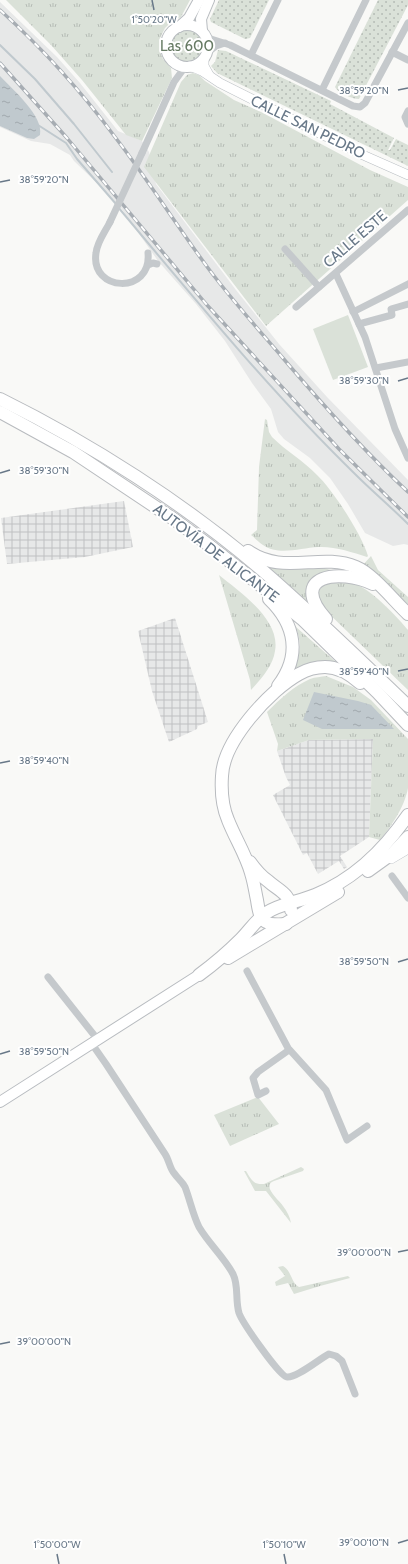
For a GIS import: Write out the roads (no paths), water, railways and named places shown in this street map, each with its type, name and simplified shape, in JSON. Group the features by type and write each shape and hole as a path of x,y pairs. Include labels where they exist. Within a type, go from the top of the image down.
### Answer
{"highway":[{"name":"AUTOVÍA DE ALICANTE","path":"0,399 52,426 106,458 193,516 261,570 334,634 408,706"},
{"name":"AUTOVÍA DE ALICANTE","path":"0,412 74,452 206,543 270,592 302,619 377,692 408,725"},
{"path":"216,534 230,538 256,556 270,562 293,564 337,562 357,567 377,582 408,614"},
{"path":"334,634 326,619 314,603 312,593 317,582 330,576 354,577 373,584 388,595"},
{"path":"253,580 286,619 292,634 293,647 290,666 284,678 239,732 229,749 222,774 222,791 224,809 250,868 260,918 269,924 286,924"},
{"path":"265,702 299,674 317,668 326,667 344,672 389,706"},
{"path":"199,975 226,954 260,918 275,908 323,892 350,876 368,862 396,833 408,815"},
{"path":"199,975 286,924 362,876 393,853 408,838"},
{"path":"244,855 263,877 282,890 288,899 290,903 290,914 286,924"},
{"path":"256,897 275,890 303,894 323,892"},
{"path":"245,935 256,897"}],"main road":[{"path":"205,2 189,18 173,30 167,40 167,52 173,61 178,64 190,66 196,65 206,55"},
{"path":"205,2 201,19 204,34 208,43 204,66 210,76"},
{"path":"178,27 189,25 194,26 204,34"},
{"name":"CALLE SAN PEDRO","path":"190,66 202,71 220,84 408,175"},
{"path":"362,876 408,849"},
{"path":"0,1102 199,975"}],"street":[{"path":"251,55 278,0"},
{"path":"322,90 366,0"},
{"path":"204,34 211,39 225,43 251,55 353,106 360,107 365,103 408,23"},
{"path":"206,55 216,46 225,43"},
{"path":"392,52 408,60"},
{"path":"148,253 148,265 141,275 129,283 116,283 110,281 102,275 96,261 97,247 110,222 174,82 182,71 190,66"},
{"path":"408,111 405,117 408,124"},
{"name":"CALLE ESTE","path":"296,307 336,274 408,210"},
{"name":"CALLE ESTE","path":"285,249 319,287"},
{"path":"148,265 153,263 157,264"},
{"path":"336,274 359,324 376,368 395,430 408,458"},
{"path":"353,312 408,284"},
{"path":"359,324 392,315 391,309 408,304"},
{"path":"376,368 408,362"},
{"path":"392,876 408,898"},
{"path":"248,971 290,1050 326,1090 347,1140 367,1126"},
{"path":"48,977 95,1042 106,1064 168,1159 173,1172 183,1183 200,1228 233,1274 236,1284 238,1308 242,1320 270,1360 284,1376 288,1378 329,1354 336,1356 342,1361 355,1394"},
{"path":"266,1091 258,1095 253,1078 258,1072 290,1050"}],"water":[{"path":"0,76 33,112 40,128 40,135 34,139 27,138 0,126"},
{"path":"314,692 371,705 394,729 322,729 303,720"}],"waterway":[{"path":"0,45 35,79 74,124 112,172"},
{"path":"38,125 66,143 77,159 116,204"},
{"path":"118,207 233,344 293,410 355,474 408,524"}],"railway":[{"path":"0,10 46,55 89,103 128,154 187,239 228,294 312,392 375,460 408,492"},
{"path":"0,63 67,138 207,305 339,449 408,517"}],"park label":[{"name":"Las 600","path":"187,46"}]}
